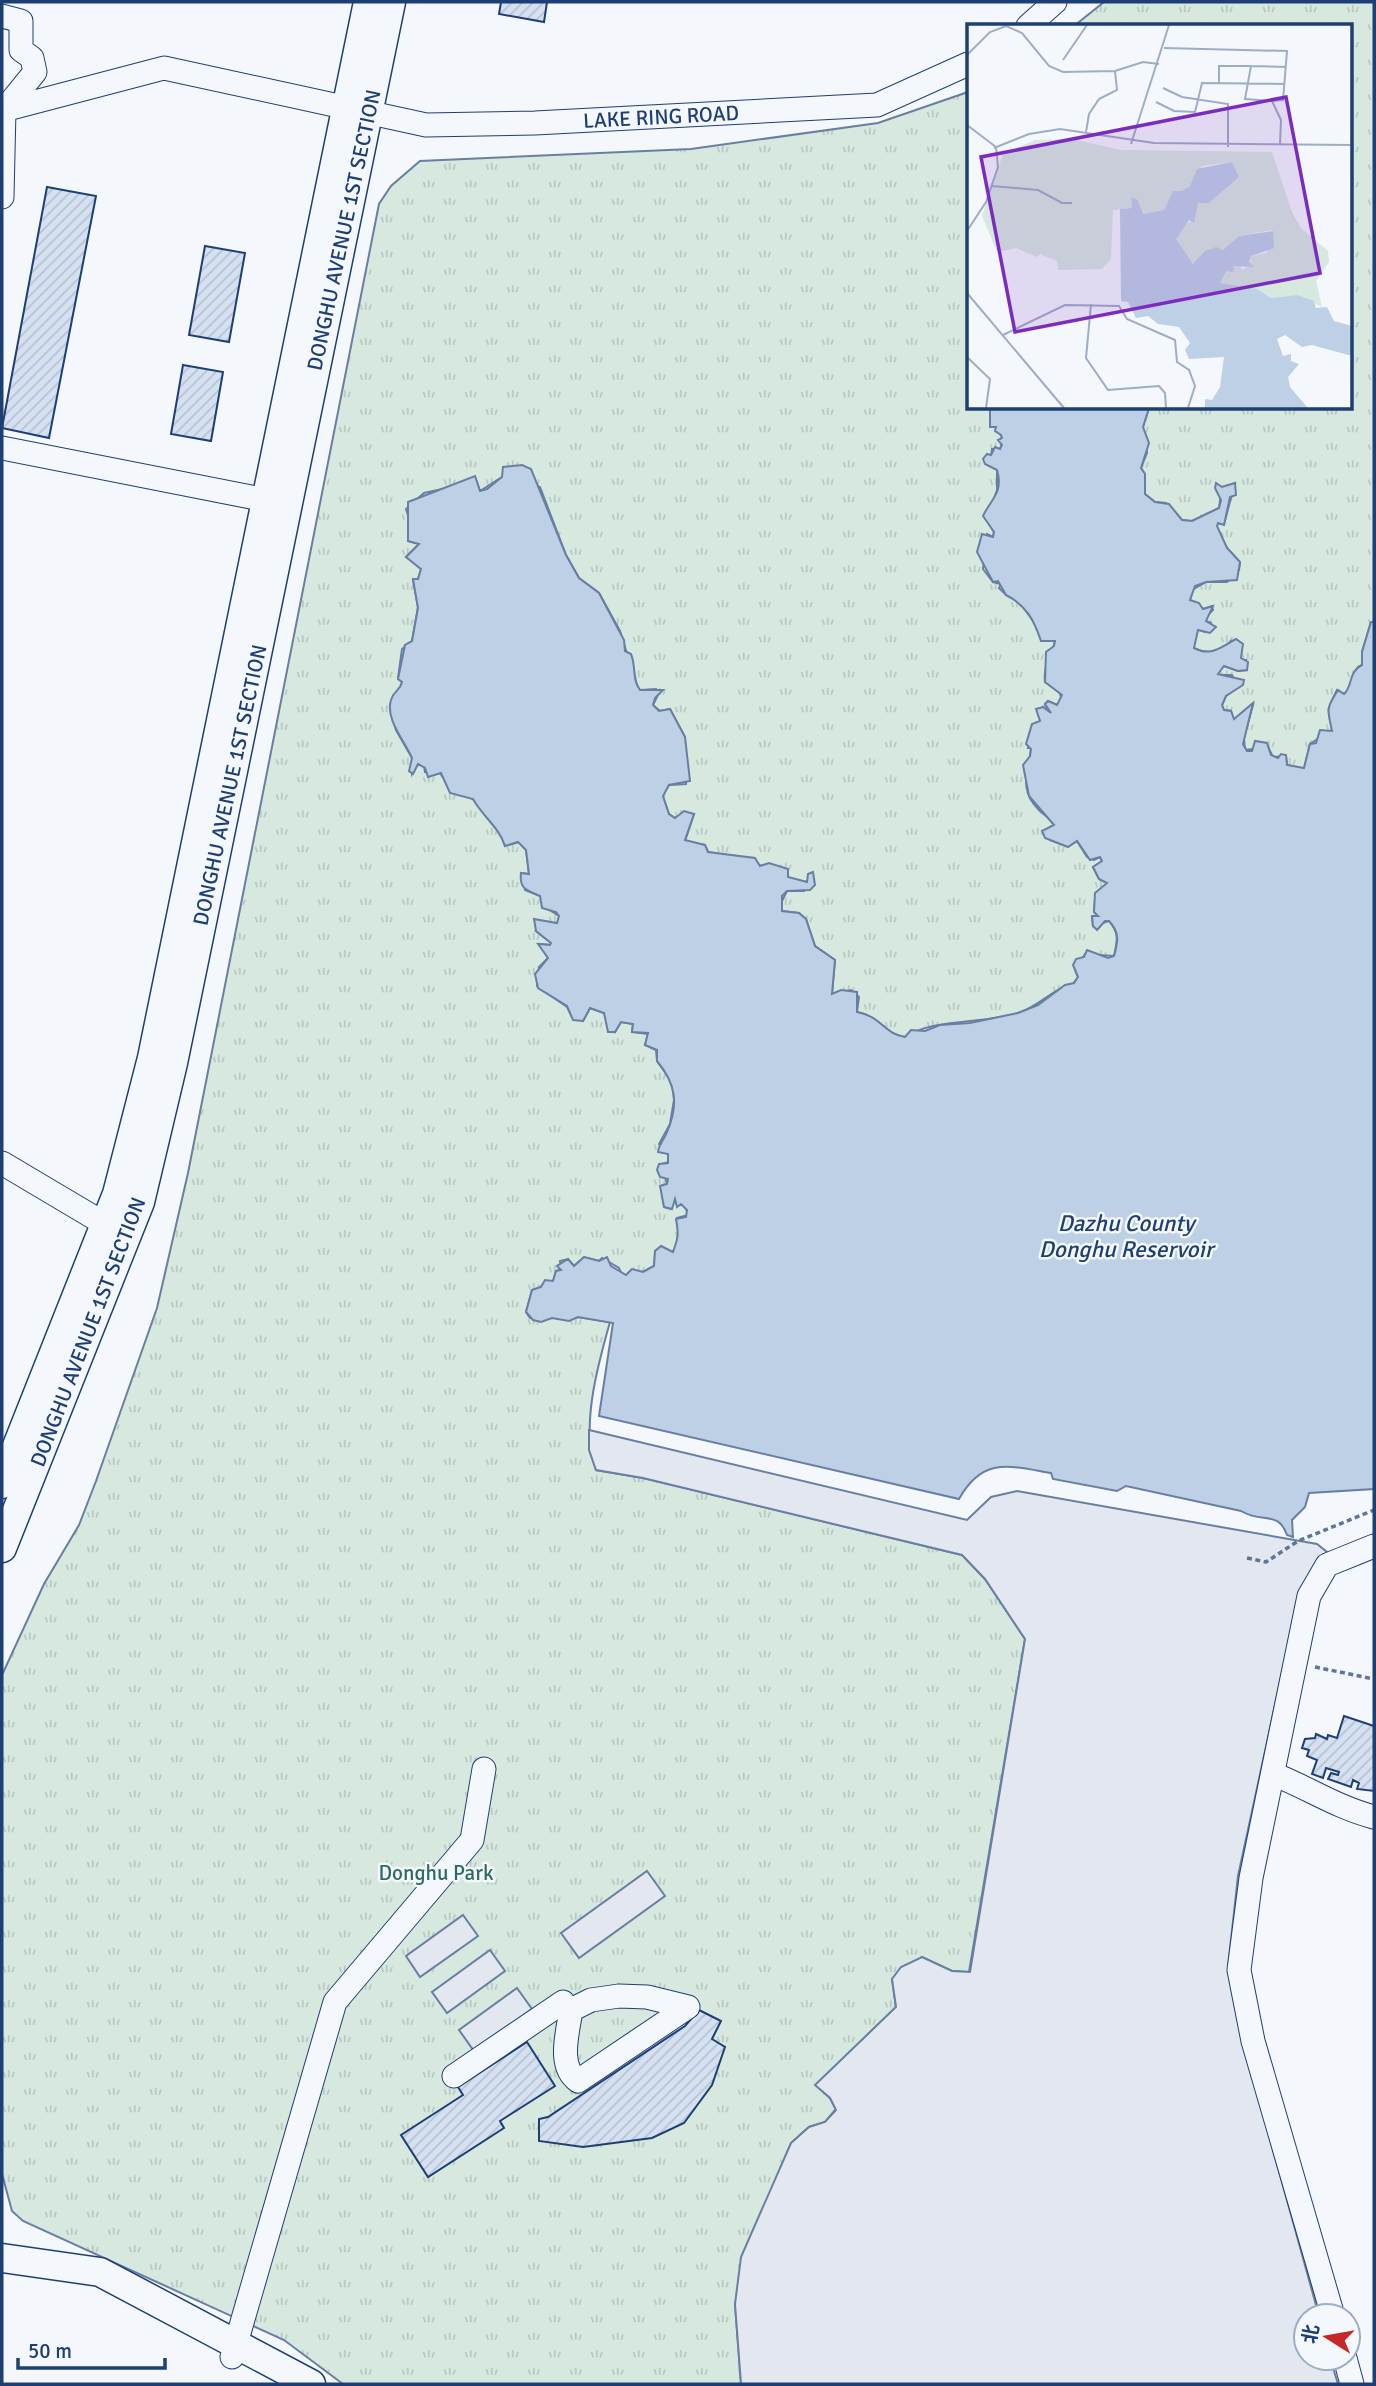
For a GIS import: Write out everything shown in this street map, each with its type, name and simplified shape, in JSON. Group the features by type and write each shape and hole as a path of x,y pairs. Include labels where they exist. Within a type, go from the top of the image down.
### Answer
{"main road":[{"name":"DONGHU AVENUE 1ST SECTION","path":"2,1484 115,1230 140,1202 173,1063 277,503 357,111 368,2"},
{"name":"DONGHU AVENUE 1ST SECTION","path":"357,111 391,2"},
{"name":"DONGHU AVENUE 1ST SECTION","path":"2,1548 115,1230"},
{"path":"2,2258 100,2272 234,2351 283,2384"},
{"path":"2,2273 96,2286 311,2384"}],"street":[{"path":"1030,24 1055,2"},
{"path":"2,16 21,21 20,50 32,58 35,72 4,110 2,197"},
{"name":"LAKE RING ROAD","path":"4,110 164,68 357,111 439,125 877,106 967,64"},
{"path":"2,448 277,503"},
{"path":"2,1163 115,1230"},
{"path":"1328,2302 1253,2041 1239,1970 1251,1878 1309,1596 1327,1565 1374,1546"},
{"path":"234,2351 335,2002 472,1840 484,1769"},
{"path":"1273,1774 1305,1786 1356,1812 1374,1817"},
{"path":"454,2076 567,2006 620,1996 647,1997 688,2007 578,2081 571,2076 566,2063 567,2006"}],"path":[{"path":"1247,1559 1266,1562 1298,1541 1374,1510"},
{"path":"1295,1663 1374,1679"}],"green space":[{"path":"1104,2 1374,2 1374,622 1371,622 1362,652 1362,665 1358,667 1347,692 1344,694 1337,690 1329,707 1332,730 1310,744 1304,769 1287,765 1286,756 1273,757 1268,747 1245,750 1244,738 1253,705 1234,720 1231,711 1224,710 1222,705 1226,696 1238,687 1232,675 1218,675 1224,666 1238,671 1247,670 1246,660 1242,660 1231,641 1223,648 1213,651 1193,648 1198,629 1205,632 1211,623 1206,621 1206,617 1213,610 1212,606 1203,609 1190,600 1192,590 1206,582 1227,582 1239,570 1240,562 1227,548 1216,526 1218,523 1224,524 1235,483 1222,487 1219,508 1192,521 1182,520 1166,503 1155,502 1145,494 1145,474 1141,468 1147,453 1143,427 1148,410 1352,410 1352,24 1076,24"},
{"name":"Donghu Park","path":"967,92 967,410 990,410 990,427 996,427 1002,437 1001,449 992,449 990,466 997,469 997,490 987,520 994,532 993,537 987,534 983,569 993,582 1001,584 999,588 1006,595 1017,599 1048,641 1055,641 1046,666 1045,682 1059,691 1062,700 1057,705 1048,701 1045,705 1052,713 1043,707 1039,724 1035,724 1028,748 1031,748 1026,787 1032,802 1054,825 1050,827 1050,840 1068,847 1077,841 1087,857 1094,860 1100,857 1102,861 1093,867 1099,879 1107,883 1095,900 1094,911 1098,916 1092,917 1093,926 1109,921 1112,925 1117,938 1114,956 1085,954 1076,970 1078,977 1073,984 1021,1012 992,1019 932,1026 905,1037 892,1033 866,1014 857,1012 859,997 851,990 832,994 835,960 815,946 806,919 799,913 782,911 780,905 787,891 804,891 809,878 807,882 790,880 767,864 760,866 751,860 708,852 705,845 685,841 694,814 675,818 669,814 662,795 669,785 686,784 685,737 670,709 660,711 653,705 658,695 656,689 640,690 637,686 620,631 599,593 579,578 566,555 540,487 502,477 480,491 475,477 452,487 424,493 406,509 410,522 408,541 419,544 406,557 421,569 418,579 413,580 418,607 412,641 402,649 398,678 402,682 392,715 396,730 412,758 412,774 418,764 424,766 425,772 440,773 450,788 473,799 500,831 505,846 519,842 526,850 529,874 521,873 525,890 540,896 548,909 559,916 558,923 536,931 551,943 540,944 548,958 539,967 537,986 567,1007 572,1017 583,1021 590,1008 604,1013 615,1032 621,1022 633,1024 632,1032 648,1034 645,1045 656,1050 657,1061 672,1082 674,1100 670,1124 659,1144 670,1156 669,1162 662,1164 667,1184 661,1186 664,1207 671,1209 675,1199 685,1206 688,1215 677,1218 679,1241 673,1253 661,1246 655,1255 654,1266 643,1272 630,1271 627,1275 622,1275 619,1268 602,1258 599,1261 584,1257 574,1266 568,1259 560,1261 561,1269 556,1271 553,1281 546,1281 541,1287 532,1290 526,1312 530,1318 578,1317 610,1322 596,1376 590,1416 596,1470 643,1478 962,1555 985,1579 1025,1639 969,1972 952,1971 922,1957 892,1979 896,2007 816,2085 830,2098 836,2109 825,2122 809,2127 791,2143 775,2181 735,2304 741,2384 343,2384 284,2340 23,2221 12,2211 2,2174 2,1675 44,1584 79,1525 157,1308 188,1173 379,204 391,186 420,161 691,149 878,123"}],"shaded area":[{"path":"589,1430 967,1520 991,1497 1017,1491 1317,1544 1327,1552 1299,1594 1238,1876 1228,1967 1243,2041 1315,2302 1292,2302 1292,2372 1334,2372 1338,2384 741,2384 735,2304 741,2257 791,2143 809,2127 825,2122 836,2110 830,2098 815,2085 896,2007 892,1979 901,1967 922,1957 952,1971 970,1972 1025,1639 985,1579 962,1555 643,1478 596,1470 589,1450"},
{"path":"647,1871 665,1896 579,1958 561,1933"},
{"path":"463,1915 478,1936 420,1977 406,1956"},
{"path":"490,1950 505,1971 447,2013 432,1992"},
{"path":"517,1988 532,2009 474,2051 459,2030"}],"water":[{"name":"Dazhu County Donghu Reservoir","path":"990,410 1148,410 1143,427 1149,443 1141,468 1145,474 1145,494 1155,502 1169,504 1182,520 1192,521 1219,508 1221,500 1215,488 1216,483 1222,487 1235,483 1236,495 1230,497 1224,525 1218,523 1217,526 1227,548 1240,562 1237,580 1206,582 1195,586 1190,600 1199,603 1203,609 1213,606 1206,621 1216,627 1210,633 1198,630 1194,648 1211,651 1236,639 1243,644 1241,658 1248,662 1247,670 1238,671 1224,666 1218,674 1244,680 1243,685 1226,696 1222,705 1224,710 1231,711 1234,719 1253,703 1243,744 1247,751 1252,751 1255,741 1267,743 1271,755 1278,758 1281,754 1286,755 1287,765 1304,768 1310,744 1316,743 1320,730 1332,731 1329,706 1338,690 1344,694 1347,691 1355,671 1362,665 1362,652 1371,622 1374,622 1374,1489 1309,1493 1305,1507 1292,1520 1293,1537 1287,1535 1283,1527 1274,1520 1241,1511 1126,1486 1117,1491 1053,1479 1051,1473 1036,1470 999,1467 988,1470 968,1485 959,1499 599,1416 613,1323 578,1317 569,1321 552,1318 541,1322 533,1320 526,1312 532,1290 541,1287 545,1280 553,1281 556,1271 561,1270 557,1266 568,1259 574,1266 584,1257 599,1261 607,1257 611,1266 626,1275 632,1269 643,1272 654,1266 655,1251 661,1246 673,1252 678,1236 676,1219 686,1217 687,1210 681,1204 677,1207 675,1199 672,1209 664,1207 660,1186 667,1184 668,1179 660,1177 657,1170 659,1164 668,1163 668,1154 658,1152 671,1122 674,1095 668,1078 657,1061 657,1050 645,1045 648,1033 632,1032 633,1024 621,1022 615,1032 608,1032 604,1013 590,1008 583,1021 573,1020 567,1006 538,988 535,974 548,958 538,944 551,943 536,931 534,919 557,923 559,916 556,912 542,908 540,896 523,886 521,873 529,874 526,850 518,842 505,846 499,833 473,799 450,793 441,773 428,777 425,768 418,764 413,774 409,771 412,758 393,722 390,707 392,697 402,682 398,679 405,645 412,641 418,608 413,579 418,579 421,569 406,557 419,544 408,541 408,502 475,476 480,491 487,489 502,477 503,467 522,465 531,469 566,555 579,578 599,593 624,640 625,651 631,654 640,690 663,690 655,698 653,705 659,711 670,709 685,737 690,781 669,785 663,796 669,814 675,818 684,811 694,814 685,840 705,845 708,852 755,858 760,866 769,863 788,869 788,877 807,882 808,874 813,872 815,885 810,890 787,891 782,896 782,911 799,913 806,919 815,946 835,960 832,994 841,990 857,992 857,1012 872,1017 892,1032 905,1037 911,1030 925,1031 940,1025 970,1023 1018,1013 1038,1005 1065,985 1074,983 1078,977 1073,965 1076,959 1084,957 1087,950 1108,958 1114,956 1117,942 1115,929 1109,921 1105,921 1097,930 1093,926 1092,916 1098,916 1094,912 1095,893 1107,883 1099,879 1093,867 1102,861 1100,857 1090,860 1077,841 1068,847 1045,838 1042,831 1054,825 1029,796 1023,765 1030,756 1031,749 1026,744 1032,724 1040,721 1036,709 1043,707 1051,713 1045,704 1048,701 1057,705 1062,695 1045,682 1046,652 1054,646 1055,641 1041,641 1028,614 1019,603 1006,595 998,581 993,582 977,552 982,534 993,537 994,532 983,516 999,485 997,470 985,464 983,459 987,454 991,455 995,447 1000,449 1002,445 998,440 1002,438 1001,435 995,431 996,427 990,427"}],"building":[{"path":"501,2 547,2 544,22 499,14"},
{"path":"47,187 96,196 49,438 2,428"},
{"path":"205,246 245,253 229,342 189,335"},
{"path":"183,365 223,372 211,441 171,434"},
{"path":"1344,1716 1374,1726 1374,1791 1357,1789 1359,1783 1353,1780 1351,1787 1328,1779 1331,1773 1338,1775 1339,1772 1326,1768 1323,1778 1312,1774 1317,1760 1307,1756 1309,1750 1302,1748 1305,1739 1315,1738 1316,1734 1327,1739 1328,1735 1337,1738"},
{"path":"699,2010 721,2021 712,2039 725,2047 712,2085 684,2123 652,2138 583,2147 539,2141 539,2119 548,2117 685,2026"},
{"path":"527,2042 555,2086 500,2121 504,2128 428,2177 401,2135 463,2095 458,2087"}]}
